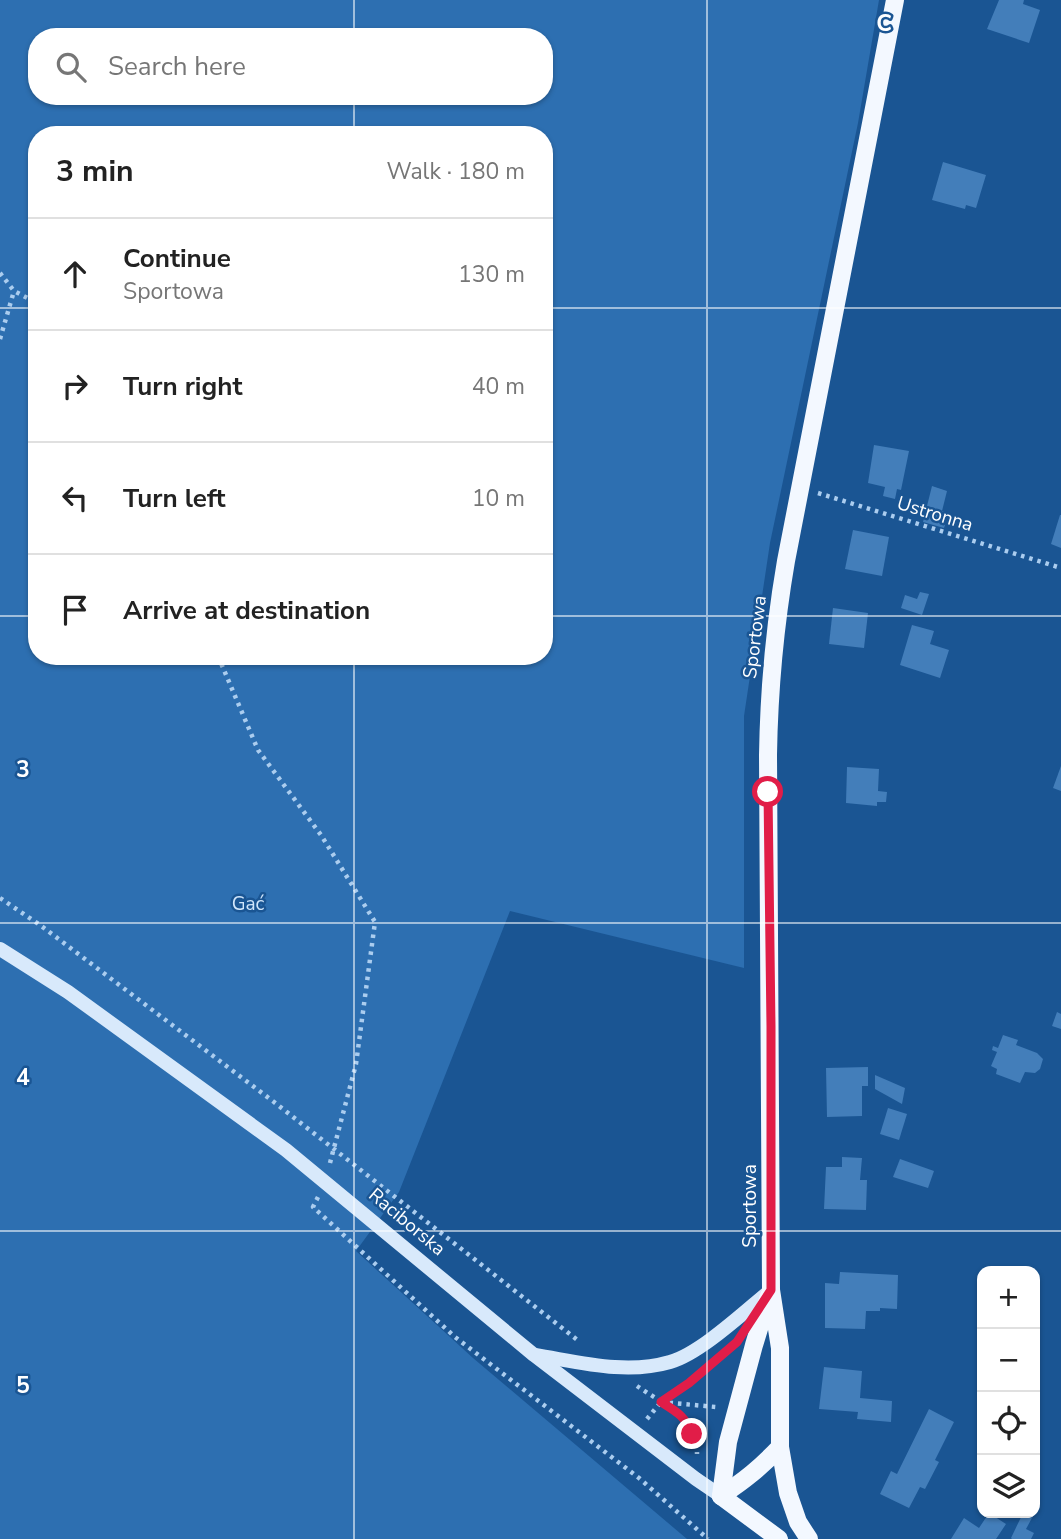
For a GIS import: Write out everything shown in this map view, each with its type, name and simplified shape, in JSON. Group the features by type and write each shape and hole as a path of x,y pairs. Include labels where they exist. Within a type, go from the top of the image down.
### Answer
{"main road":[{"name":"Sportowa","path":"809,1539 798,1522 788,1493 780,1447 780,1348 771,1290 768,722 775,636 785,570 895,0"},
{"name":"Raciborska","path":"0,949 68,992 286,1150 534,1355 779,1539"},
{"name":"Sportowa","path":"721,1496 728,1442 771,1290"},
{"path":"534,1355 609,1367 646,1367 672,1362 700,1347 771,1290"},
{"path":"721,1496 746,1480 780,1447"}],"path":[{"path":"0,273 14,291 28,298"},
{"path":"0,339 14,291"},
{"name":"Ustronna","path":"801,487 1061,568"},
{"path":"222,665 258,750 321,835 375,922 356,1064 325,1181 313,1207 455,1337 639,1478 708,1539"},
{"path":"0,898 40,925 274,1102 580,1343"},
{"path":"609,1367 681,1414 697,1446 696,1479"},
{"path":"615,1461 661,1402 708,1367"}],"green space":[{"name":"Gać","path":"0,0 879,0 858,123 770,543 744,716 744,968 510,911 399,1192 356,1251 473,1358 687,1539 0,1539"}],"building":[{"path":"999,0 1024,0 1023,4 1040,10 1029,43 987,29"},
{"path":"943,162 986,175 976,208 966,205 965,209 932,200"},
{"path":"874,445 909,451 901,490 897,489 895,499 883,496 885,487 868,483"},
{"path":"932,486 947,491 942,511 949,513 944,528 923,522"},
{"path":"1061,515 1061,548 1051,544"},
{"path":"853,530 889,537 882,576 845,569"},
{"path":"920,592 929,594 922,615 901,608 905,595 917,599"},
{"path":"833,608 868,613 864,648 829,644"},
{"path":"912,625 934,631 930,644 949,650 940,678 900,665"},
{"path":"1061,766 1061,791 1053,788"},
{"path":"847,767 879,769 878,791 887,792 886,802 877,802 877,806 846,803"},
{"path":"1057,1012 1061,1014 1061,1029 1052,1026"},
{"path":"1003,1035 1018,1040 1016,1045 1037,1053 1043,1059 1040,1069 1035,1073 1025,1072 1020,1083 996,1074 997,1069 991,1066 997,1052 992,1050 993,1046 998,1048"},
{"path":"868,1067 868,1086 862,1086 862,1116 827,1117 826,1068"},
{"path":"875,1075 905,1088 902,1104 875,1089"},
{"path":"888,1108 907,1114 899,1140 880,1134"},
{"path":"842,1157 862,1158 860,1180 867,1180 866,1210 824,1209 826,1167 842,1167"},
{"path":"900,1159 934,1171 928,1188 893,1177"},
{"path":"840,1272 898,1275 897,1309 866,1311 865,1329 825,1328 825,1283 839,1284"},
{"path":"824,1367 862,1371 860,1398 892,1401 891,1422 857,1419 858,1412 819,1409"},
{"path":"929,1409 954,1422 935,1460 939,1462 925,1489 920,1487 909,1508 880,1494 891,1471 897,1474"},
{"path":"964,1518 979,1528 986,1518 997,1518 1006,1524 996,1539 951,1539"},
{"path":"1021,1518 1032,1518 1026,1529 1034,1533 1031,1539 1011,1538"}],"route":[{"path":"692,1434 681,1414 661,1402 689,1383 737,1342 771,1290 768,792"}]}
